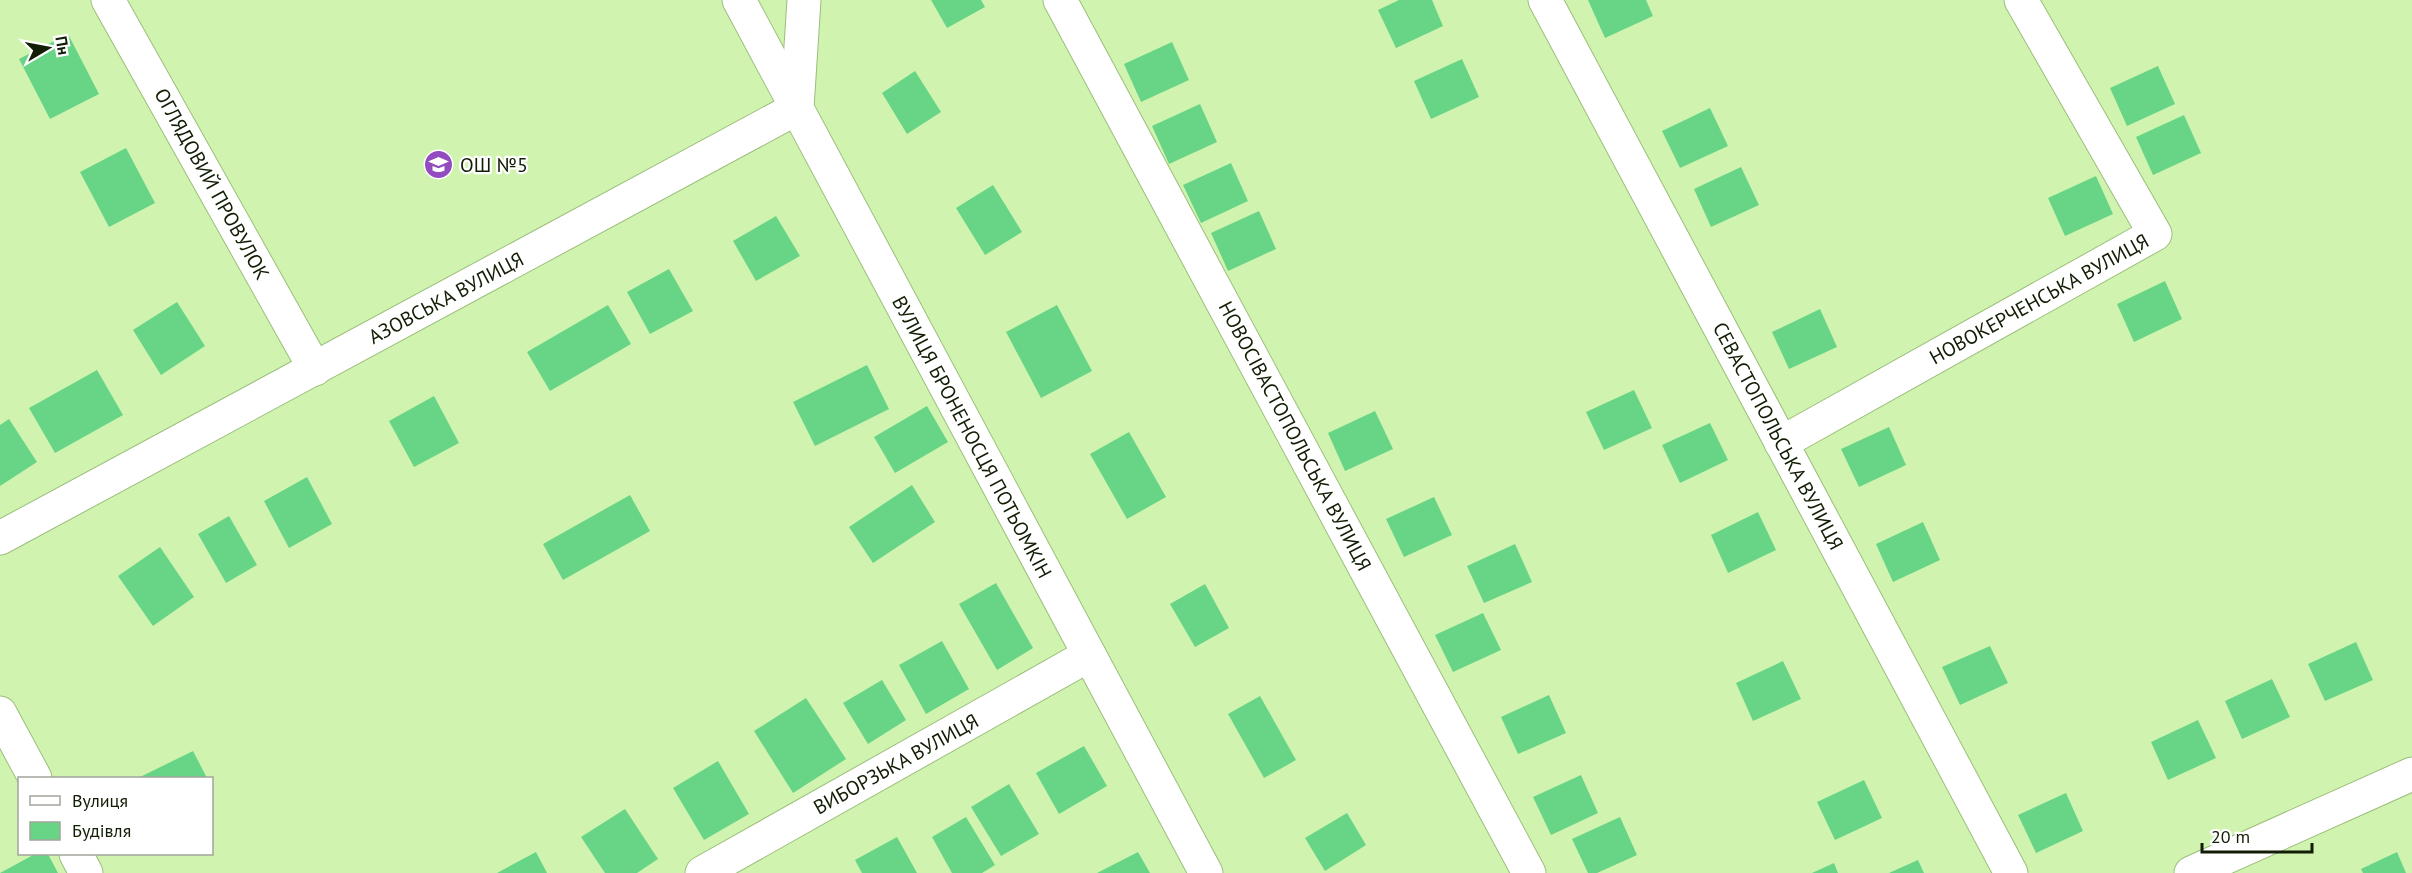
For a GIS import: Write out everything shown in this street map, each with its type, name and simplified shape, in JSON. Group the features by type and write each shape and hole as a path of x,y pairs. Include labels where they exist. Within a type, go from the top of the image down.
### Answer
{"street":[{"name":"ОГЛЯДОВИЙ ПРОВУЛОК","path":"108,0 315,369"},
{"name":"ВУЛИЦЯ БРОНЕНОСЦЯ ПОТЬОМКІН","path":"739,0 1206,873"},
{"path":"797,108 804,0"},
{"name":"НОВОСІВАСТОПОЛЬСЬКА ВУЛИЦЯ","path":"1060,0 1529,873"},
{"name":"СЕВАСТОПОЛЬСЬКА ВУЛИЦЯ","path":"1545,0 2011,873"},
{"name":"НОВОКЕРЧЕНСЬКА ВУЛИЦЯ","path":"1781,443 2156,234 2021,0"},
{"name":"АЗОВСЬКА ВУЛИЦЯ","path":"0,538 797,108"},
{"name":"ВИБОРЗЬКА ВУЛИЦЯ","path":"702,873 1089,655"},
{"path":"0,714 34,777"},
{"path":"2191,873 2412,774"},
{"path":"77,855 87,873"}],"building":[{"path":"931,0 981,0 985,7 947,28"},
{"path":"1399,0 1432,0 1443,26 1396,48 1378,10"},
{"path":"1588,0 1646,0 1653,16 1605,38"},
{"path":"68,34 99,94 50,119 19,59"},
{"path":"1172,42 1189,80 1141,102 1124,64"},
{"path":"1462,59 1479,97 1431,119 1414,81"},
{"path":"2158,66 2175,104 2127,126 2110,88"},
{"path":"915,71 941,112 907,134 882,93"},
{"path":"1200,104 1217,142 1169,164 1152,126"},
{"path":"1710,108 1728,146 1680,168 1662,131"},
{"path":"2184,115 2201,153 2153,175 2136,137"},
{"path":"126,148 155,203 109,227 80,172"},
{"path":"1231,163 1248,201 1201,223 1183,185"},
{"path":"1741,167 1759,205 1711,227 1694,189"},
{"path":"2096,176 2113,214 2065,236 2048,198"},
{"path":"993,185 1022,232 985,255 956,208"},
{"path":"1259,211 1276,249 1228,271 1211,233"},
{"path":"776,216 800,256 756,281 733,241"},
{"path":"669,269 693,311 650,334 627,292"},
{"path":"2165,281 2182,319 2134,342 2117,304"},
{"path":"177,302 205,346 161,375 133,330"},
{"path":"608,305 631,344 550,391 527,352"},
{"path":"1057,305 1092,371 1041,398 1006,332"},
{"path":"1820,309 1837,347 1789,369 1772,332"},
{"path":"867,365 889,409 815,446 793,402"},
{"path":"97,370 123,415 55,453 29,408"},
{"path":"1634,390 1652,428 1604,450 1586,412"},
{"path":"434,396 459,443 414,467 389,421"},
{"path":"927,406 948,442 895,473 874,437"},
{"path":"1375,411 1393,449 1345,471 1328,433"},
{"path":"9,419 37,462 0,486 0,425"},
{"path":"1710,423 1728,460 1680,483 1662,445"},
{"path":"1889,427 1906,465 1859,487 1841,449"},
{"path":"1129,432 1166,497 1127,519 1090,454"},
{"path":"307,477 332,524 289,548 264,501"},
{"path":"912,485 935,522 873,563 849,527"},
{"path":"630,495 650,531 563,580 543,544"},
{"path":"1434,497 1452,535 1404,557 1386,519"},
{"path":"1758,512 1776,550 1728,573 1711,535"},
{"path":"229,516 257,565 226,583 198,534"},
{"path":"1923,522 1940,560 1893,582 1876,544"},
{"path":"1515,544 1532,582 1484,603 1467,566"},
{"path":"160,547 194,597 153,626 118,576"},
{"path":"996,583 1033,648 997,670 959,604"},
{"path":"1205,584 1229,628 1195,647 1170,604"},
{"path":"1483,613 1501,650 1453,672 1435,635"},
{"path":"942,641 969,689 926,714 899,665"},
{"path":"2356,642 2373,680 2325,701 2308,664"},
{"path":"1990,646 2008,683 1960,705 1942,667"},
{"path":"1783,661 1801,699 1753,721 1736,683"},
{"path":"2272,679 2290,717 2242,739 2225,701"},
{"path":"882,680 906,720 868,744 843,703"},
{"path":"1549,695 1566,733 1518,754 1501,717"},
{"path":"1260,696 1296,760 1264,778 1228,714"},
{"path":"806,698 846,759 793,793 754,731"},
{"path":"2198,720 2216,758 2168,780 2151,742"},
{"path":"1084,746 1107,786 1059,814 1036,773"},
{"path":"193,751 206,777 140,777"},
{"path":"718,761 749,814 704,840 673,788"},
{"path":"1581,775 1598,813 1551,835 1533,797"},
{"path":"1864,780 1882,818 1835,840 1817,802"},
{"path":"1009,784 1039,834 1001,856 971,807"},
{"path":"2066,793 2083,831 2036,853 2018,815"},
{"path":"625,809 658,859 637,873 605,873 581,837"},
{"path":"1347,813 1366,845 1325,871 1305,838"},
{"path":"966,817 995,865 982,873 952,873 932,837"},
{"path":"1620,817 1637,855 1597,873 1588,873 1572,839"},
{"path":"897,837 917,873 862,873 855,860"},
{"path":"536,852 547,873 497,873"},
{"path":"1138,852 1150,873 1097,873"},
{"path":"2397,852 2406,873 2363,873 2361,869"},
{"path":"33,855 49,855 58,873 0,873"},
{"path":"1918,860 1924,873 1889,873"},
{"path":"1834,863 1838,873 1812,873"}],"place":[{"name":"ОШ №5","path":"439,165"}]}
